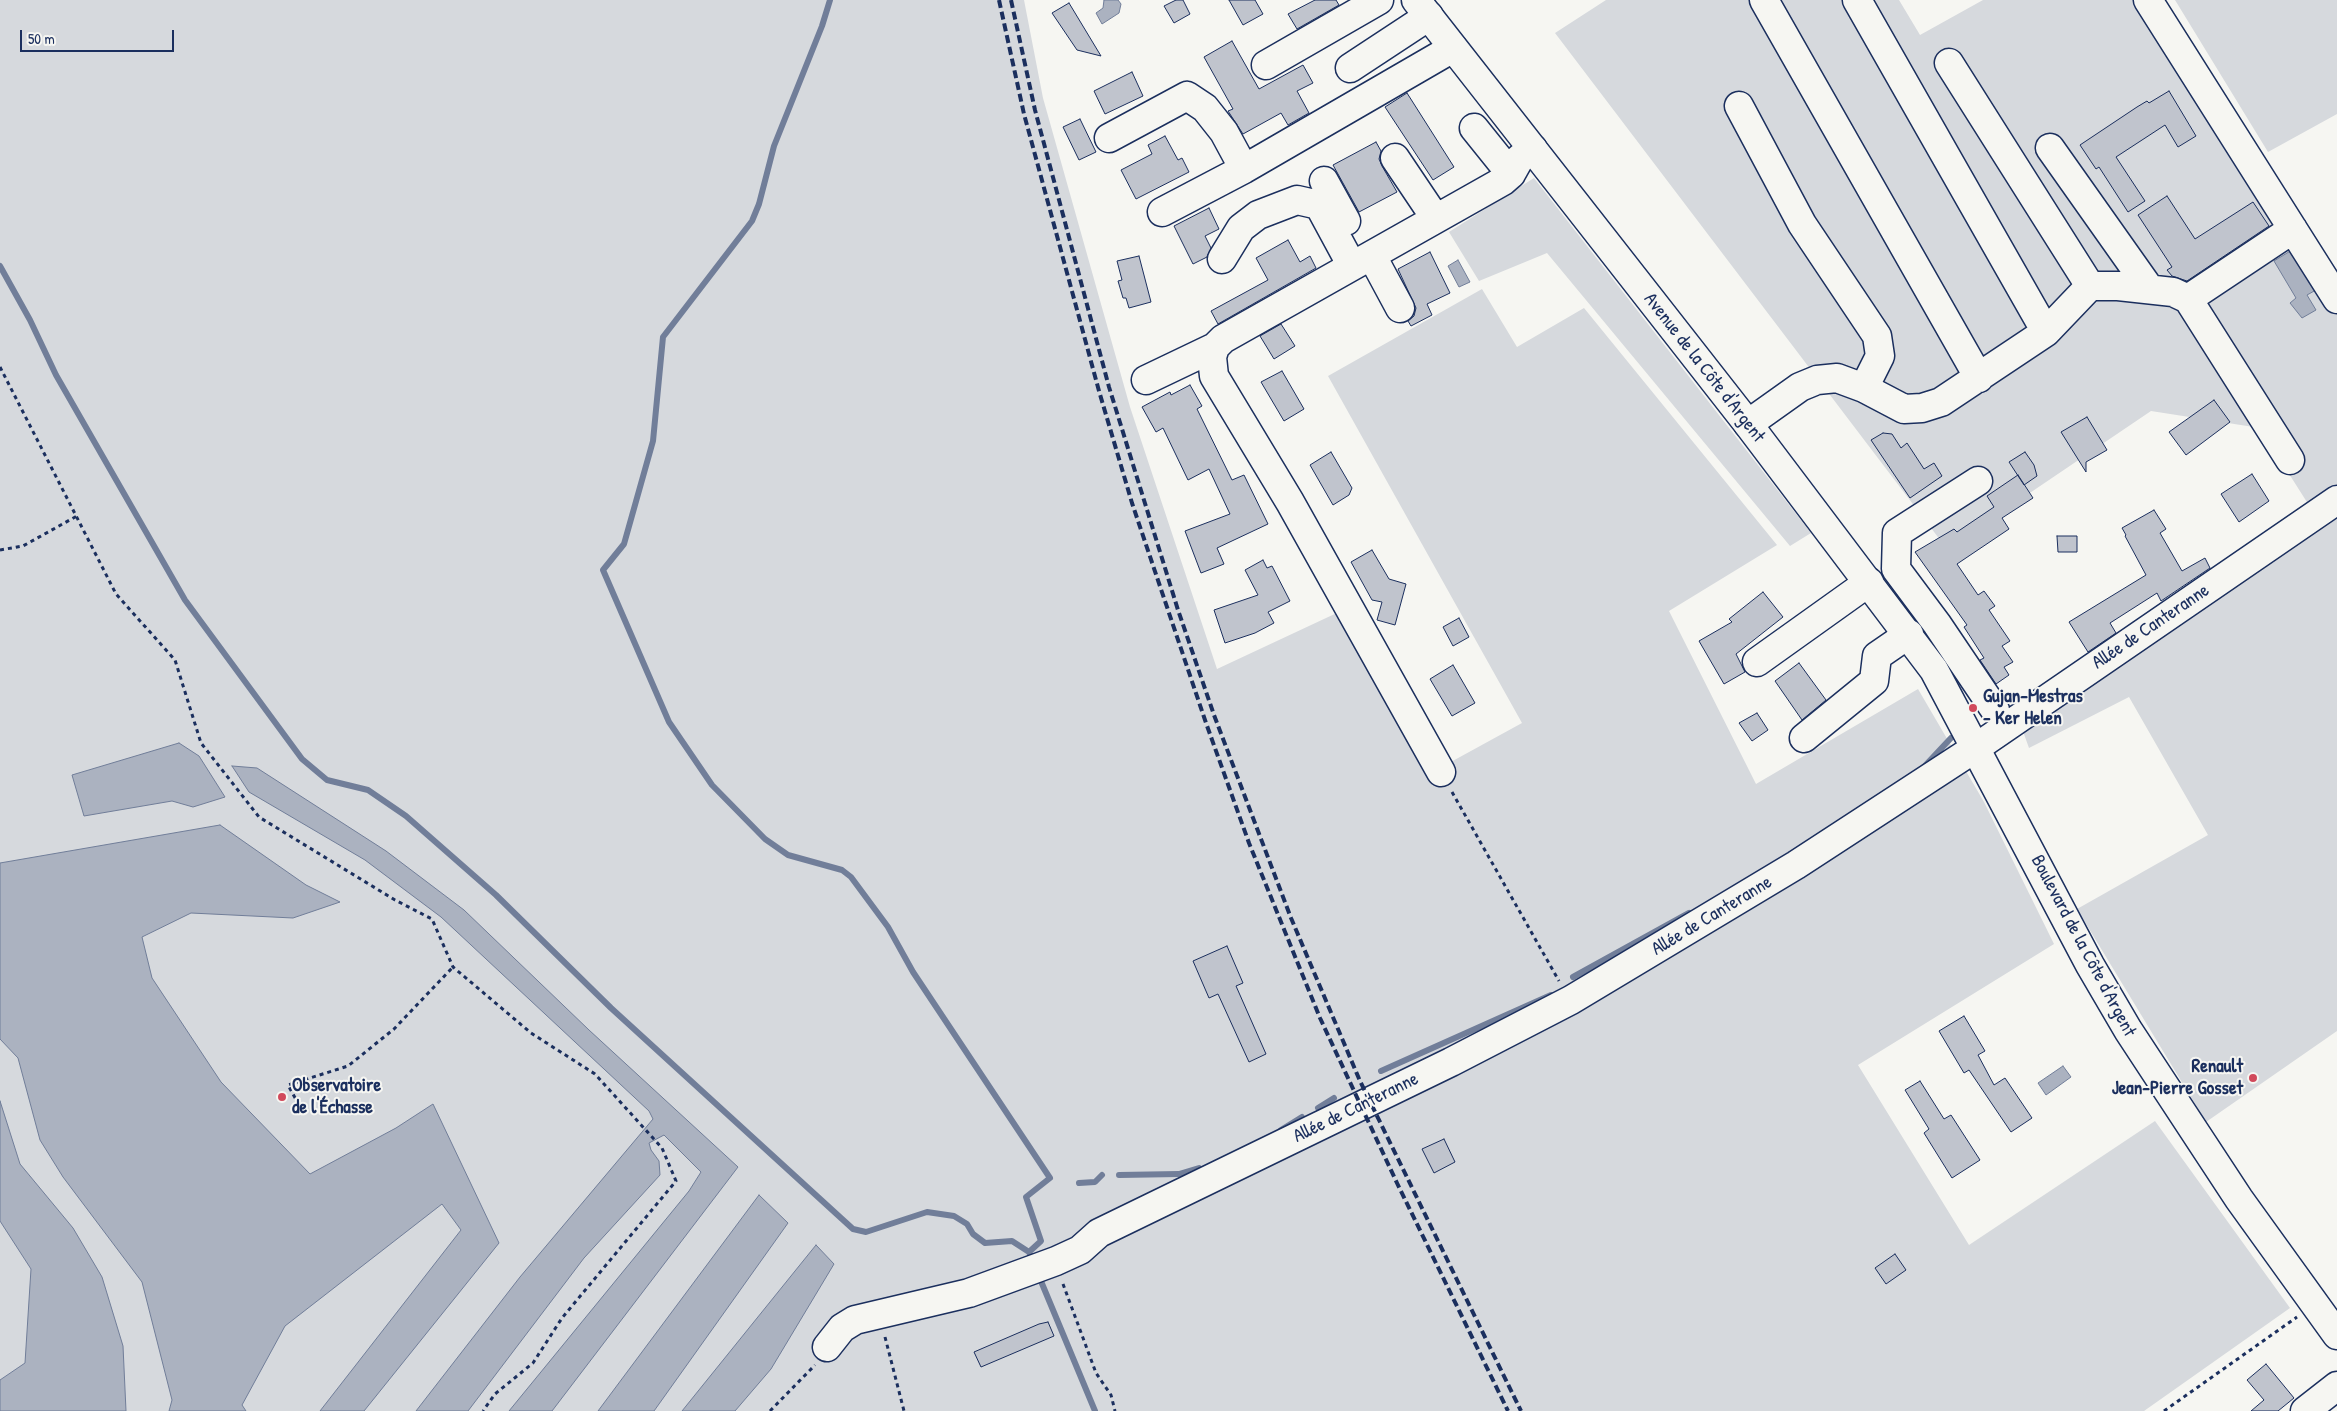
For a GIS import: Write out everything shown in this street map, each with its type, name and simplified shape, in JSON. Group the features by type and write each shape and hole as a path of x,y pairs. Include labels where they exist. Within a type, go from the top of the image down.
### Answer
{"street":[{"path":"1266,65 1379,0"},
{"path":"1764,0 1979,378"},
{"path":"1857,0 2046,332"},
{"path":"2148,0 2337,299"},
{"path":"1350,68 1422,8"},
{"name":"Avenue de la Côte d'Argent","path":"1422,8 1748,424 1909,634 1934,670 1976,747"},
{"path":"1162,212 1244,169 1454,48"},
{"path":"1948,63 2090,286"},
{"path":"1109,138 1187,96 1205,108 1224,132 1244,169"},
{"path":"1739,106 1802,224 1878,336 1880,356 1864,388"},
{"path":"1474,128 1511,174"},
{"path":"2050,148 2149,288"},
{"path":"1146,380 1215,347 1223,339 1503,181 1511,174 1520,158 1533,149"},
{"path":"1394,158 1436,219"},
{"path":"1324,180 1363,260"},
{"path":"1222,258 1241,228 1258,215 1297,200 1319,205 1400,308"},
{"path":"2188,299 2293,229"},
{"path":"1748,424 1800,387 1817,380 1837,378 1864,388 1904,409 1922,408 1941,402 2046,332 2090,286 2149,288 2173,292 2188,299 2290,460"},
{"path":"1215,347 1212,357 1214,376 1295,511 1440,772"},
{"path":"1978,481 1896,533 1896,569 1937,624 1995,710"},
{"name":"Allée de Canteranne","path":"827,1347 842,1328 855,1320 879,1312 970,1294 1080,1250 1100,1233 1451,1062 1571,1000 1796,865 1976,747 2337,500"},
{"path":"1757,662 1896,569"},
{"path":"1804,738 1874,681 1877,656 1909,634"},
{"name":"Boulevard de la Côte d'Argent","path":"1976,747 2090,965 2128,1030 2239,1199 2337,1335"},
{"path":"2305,1411 2337,1386"},
{"path":"2326,1411 2337,1402"}],"path":[{"path":"0,367 116,594 175,660 201,743 260,817 395,900 432,919 454,967 531,1033 595,1074 662,1148 676,1181 562,1318 533,1363 495,1394 483,1411"},
{"path":"0,550 23,546 77,516"},
{"path":"1440,772 1571,1000"},
{"path":"299,1105 288,1085 348,1066 394,1029 454,967"},
{"path":"1044,1266 1066,1296 1096,1373 1111,1394 1116,1411"},
{"path":"2164,1411 2314,1305"},
{"path":"879,1312 904,1411"},
{"path":"770,1411 814,1367 827,1347"}],"shaded area":[{"path":"0,0 1024,0 1043,98 1130,407 1217,669 1356,604 1449,763 1522,723 1328,376 1482,289 1517,347 1584,308 1777,545 1669,611 1756,784 1918,689 1984,802 2054,944 1858,1065 1969,1245 2155,1121 2290,1308 2144,1411 0,1411"},
{"path":"1104,0 1118,0 1121,4 1119,13 1102,24 1096,13 1103,8"},
{"path":"1606,0 1899,0 1920,35 1983,0 2163,0 2337,278 2337,1031 2206,1122 2077,909 2208,835 2129,697 2029,748 2020,723 2317,518 2260,428 2151,411 1947,549 1555,33"},
{"path":"2175,0 2337,0 2337,114 2268,152"},
{"path":"1534,178 1811,533 1790,546 1547,253 1479,281 1449,232"},
{"path":"2292,250 2316,290 2307,295 2316,310 2302,318 2290,303 2296,298 2274,261"},
{"path":"1458,260 1470,282 1459,287 1448,266"},
{"path":"179,743 199,756 225,797 193,807 172,801 84,816 72,775"},
{"path":"232,766 257,768 386,851 464,910 589,1030 738,1167 552,1411 509,1411 689,1191 701,1172 664,1135 649,1143 651,1150 659,1161 660,1175 584,1258 468,1411 416,1411 520,1277 653,1119 649,1111 441,917 365,860 249,792"},
{"path":"220,825 306,885 340,902 293,918 191,913 142,937 152,978 221,1082 310,1174 396,1128 433,1104 499,1243 364,1411 320,1411 461,1230 442,1204 285,1326 242,1405 246,1411 169,1411 172,1400 142,1282 63,1177 40,1140 18,1058 0,1039 0,863"},
{"path":"2063,1066 2071,1077 2046,1095 2038,1083"},
{"path":"0,1101 20,1164 73,1228 102,1277 123,1346 126,1411 0,1411 0,1380 25,1363 31,1269 0,1221"},
{"path":"759,1195 788,1223 654,1411 598,1411"},
{"path":"816,1245 834,1264 771,1369 735,1411 682,1411"}],"building":[{"path":"1176,0 1183,0 1190,14 1174,23 1164,6"},
{"path":"1229,0 1255,0 1263,14 1243,25"},
{"path":"1315,0 1336,0 1339,5 1297,29 1288,14"},
{"path":"1069,3 1101,56 1077,50 1052,13"},
{"path":"1232,41 1259,89 1303,65 1313,83 1297,91 1309,113 1288,125 1281,113 1243,134 1228,111 1233,109 1204,57"},
{"path":"1132,72 1143,96 1105,114 1094,91"},
{"path":"2169,91 2196,136 2178,147 2165,125 2116,157 2145,201 2128,212 2099,167 2096,169 2080,145 2137,107 2147,101 2149,103"},
{"path":"1407,93 1454,167 1433,180 1385,107"},
{"path":"1080,119 1096,152 1079,160 1063,127"},
{"path":"1165,136 1178,160 1182,158 1189,172 1136,199 1121,170 1152,154 1148,145"},
{"path":"1376,142 1381,151 1379,159 1397,192 1359,212 1333,165"},
{"path":"2167,196 2195,239 2253,202 2269,226 2187,281 2172,276 2167,270 2172,267 2138,215"},
{"path":"1209,208 1219,229 1205,236 1211,248 1207,257 1193,264 1174,226"},
{"path":"1288,240 1300,262 1310,256 1316,268 1218,324 1211,311 1268,280 1256,258"},
{"path":"1430,252 1450,293 1427,304 1432,315 1411,326 1408,321 1414,316 1416,308 1398,269"},
{"path":"1139,256 1151,302 1129,308 1126,298 1123,298 1118,281 1122,280 1117,261"},
{"path":"1281,324 1295,346 1274,359 1260,336"},
{"path":"1282,371 1304,409 1284,421 1261,382"},
{"path":"1190,385 1202,406 1197,409 1232,480 1244,475 1268,524 1217,548 1224,564 1201,573 1185,531 1230,514 1209,469 1188,480 1163,428 1156,432 1142,407 1170,392 1171,395"},
{"path":"2214,400 2230,422 2186,455 2169,432"},
{"path":"2087,417 2107,450 2086,462 2086,472 2061,432"},
{"path":"1883,433 1892,434 1901,448 1907,443 1924,469 1934,463 1942,476 1910,498 1871,440"},
{"path":"1331,452 1352,488 1349,495 1333,505 1310,465"},
{"path":"2025,452 2034,465 2037,476 2024,485 2009,462"},
{"path":"2252,474 2269,501 2239,522 2221,494"},
{"path":"2018,475 2033,498 2002,518 2009,529 1957,564 1978,595 1984,591 1995,606 1989,610 2010,641 2002,646 2013,662 2004,667 2009,675 1996,684 1980,660 1984,658 1964,627 1967,625 1915,552 1954,529 1957,532 1994,507 1987,496"},
{"path":"2154,510 2166,529 2160,533 2182,571 2205,558 2210,568 2161,601 2157,593 2110,623 2116,633 2088,652 2069,622 2146,575 2122,528"},
{"path":"2057,536 2077,536 2077,552 2058,552"},
{"path":"1372,550 1389,579 1406,584 1395,625 1377,620 1382,602 1372,600 1351,562"},
{"path":"1263,560 1267,568 1272,566 1290,601 1268,612 1274,623 1255,633 1225,643 1214,610 1258,595 1245,570"},
{"path":"1763,592 1783,617 1736,654 1745,672 1724,684 1699,641 1732,622 1729,619"},
{"path":"1459,618 1469,637 1453,646 1443,627"},
{"path":"1799,663 1826,700 1802,720 1775,681"},
{"path":"1453,665 1475,703 1452,716 1430,679"},
{"path":"1757,713 1768,730 1752,741 1739,723"},
{"path":"1227,946 1243,983 1236,986 1266,1054 1249,1062 1218,994 1209,998 1193,961"},
{"path":"1964,1016 1985,1051 1978,1055 1994,1085 2005,1078 2032,1118 2011,1132 1969,1070 1964,1073 1939,1031"},
{"path":"1920,1081 1944,1119 1951,1115 1980,1160 1952,1178 1924,1133 1929,1129 1905,1090"},
{"path":"1444,1139 1455,1162 1434,1173 1422,1149"},
{"path":"1895,1254 1906,1270 1886,1284 1875,1268"},
{"path":"1048,1322 1054,1336 981,1367 974,1352 1039,1324"},
{"path":"2266,1364 2294,1398 2278,1411 2251,1411 2264,1400 2247,1380"}],"waterway":[{"path":"830,0 822,26 774,146 759,204 752,221 663,337 653,441 624,544 603,570 669,722 712,785 765,839 788,855 842,870 851,877 888,927 913,972 1050,1178 1026,1197 1041,1241 1029,1252"},
{"path":"0,266 30,320 56,375 185,600 302,759 327,780 368,790 406,816 496,895 611,1008 853,1229 866,1232 927,1212 954,1216 967,1224 973,1234 985,1243 1012,1241 1029,1252 1033,1262"},
{"path":"1921,770 1951,738"},
{"path":"1573,977 1689,913"},
{"path":"1381,1071 1551,995"},
{"path":"1318,1108 1334,1098"},
{"path":"1281,1130 1302,1117"},
{"path":"1119,1175 1179,1174 1199,1168"},
{"path":"1079,1183 1095,1182 1102,1175"},
{"path":"1038,1274 1095,1411"}],"railway":[{"path":"999,0 1024,114 1099,391 1132,503 1206,723 1249,843 1320,1018 1397,1183 1508,1411"},
{"path":"1011,0 1035,110 1109,387 1178,610 1214,715 1291,918 1360,1081 1521,1411"}],"place":[{"name":"Gujan-Mestras - Ker Helen","path":"1973,708"},
{"name":"Renault Jean-Pierre Gosset","path":"2253,1078"},
{"name":"Observatoire de l'Échasse","path":"282,1097"}]}
